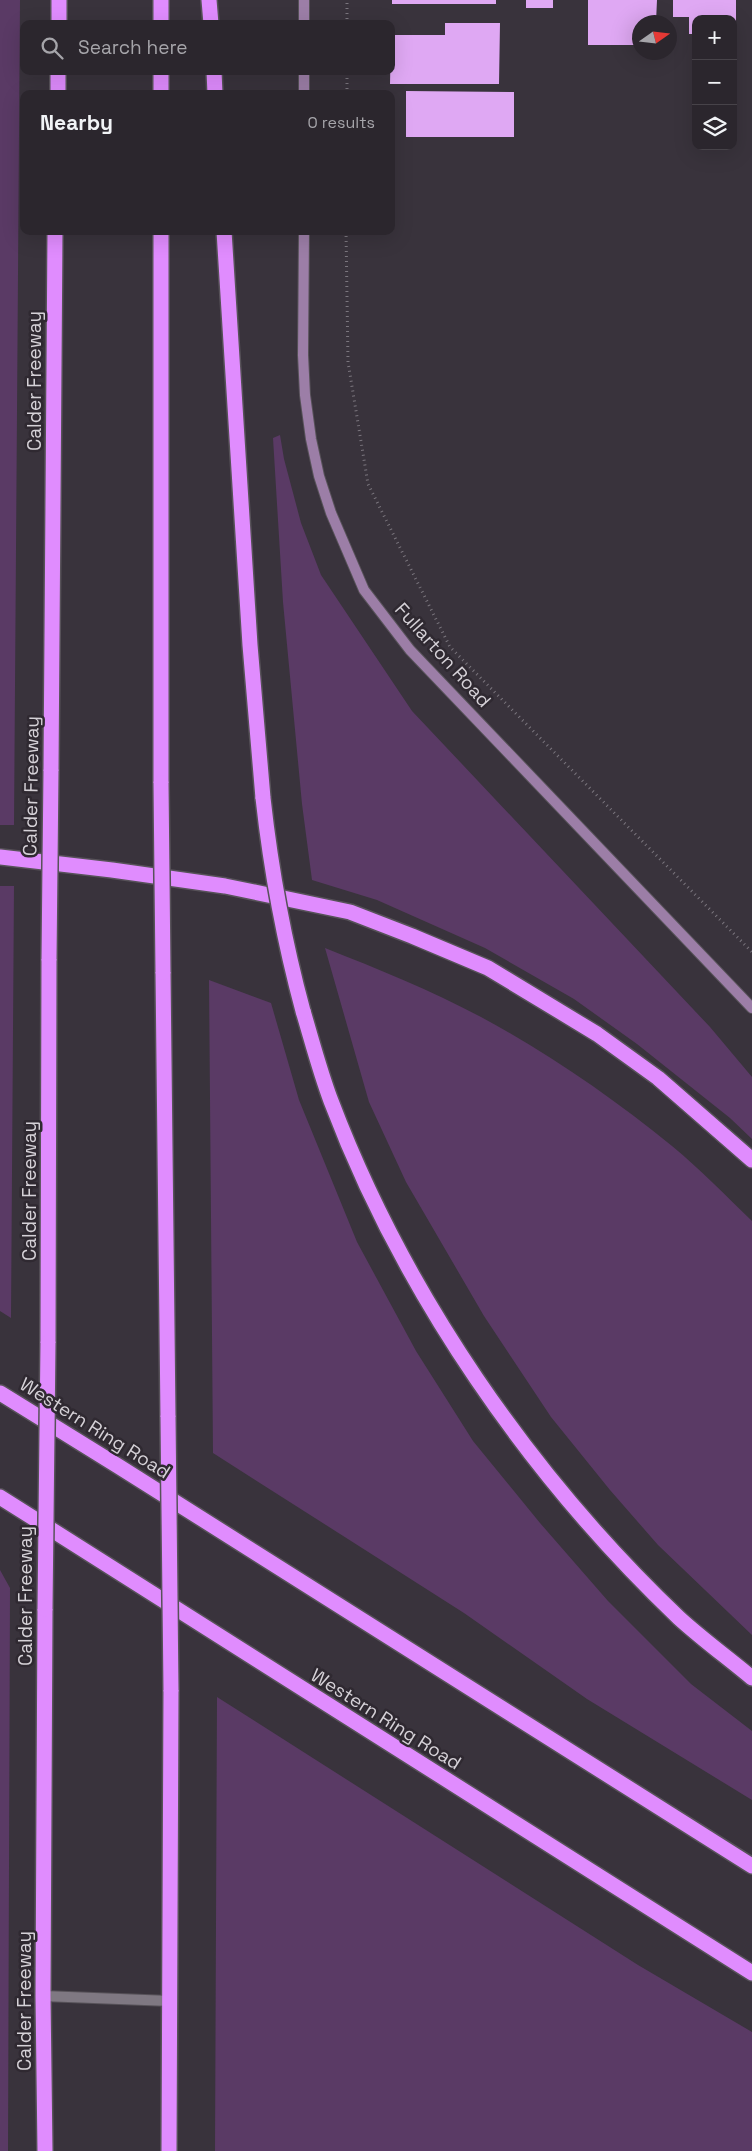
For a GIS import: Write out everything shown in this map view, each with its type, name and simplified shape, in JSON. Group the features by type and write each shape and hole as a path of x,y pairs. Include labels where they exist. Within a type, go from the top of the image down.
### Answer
{"highway":[{"path":"59,0 59,20"},
{"path":"161,0 161,20"},
{"path":"210,0 211,20"},
{"path":"58,75 58,90"},
{"path":"161,75 161,90"},
{"path":"214,75 215,90"},
{"name":"Calder Freeway","path":"45,2151 43,1996 45,1609 55,235"},
{"path":"161,235 161,783 170,1690 169,2151"},
{"path":"224,235 250,645 268,849 280,914 303,1011 331,1101 354,1156 414,1276 447,1333 491,1399 562,1490 636,1576 681,1619 752,1678"},
{"path":"0,857 225,886 350,912 412,936 488,968 597,1034 658,1078 752,1160"},
{"name":"Western Ring Road","path":"0,1394 118,1466 752,1866"},
{"name":"Western Ring Road","path":"0,1498 752,1973"}],"main road":[{"path":"304,0 304,20"},
{"path":"304,75 304,90"},
{"name":"Fullarton Road","path":"304,235 303,355 311,439 319,476 331,513 364,590 410,650 752,1008"}],"lane":[{"path":"43,1996 170,2001"}],"path":[{"path":"347,0 347,20"},
{"path":"347,75 347,90"},
{"path":"346,235 348,362 368,484 450,647 752,952"}],"shaded area":[{"path":"0,0 20,0 14,825 0,825"},
{"path":"280,435 284,459 301,523 321,575 412,711 710,1027 752,1077 752,1139 730,1118 637,1044 574,999 485,948 377,900 312,880 302,804 283,602 273,438"},
{"path":"0,886 14,886 11,1318 0,1311"},
{"path":"325,948 404,980 462,1007 555,1061 627,1111 672,1146 703,1173 752,1221 752,1635 658,1545 610,1490 551,1417 484,1316 406,1182 369,1102"},
{"path":"209,980 271,1003 299,1100 357,1242 416,1351 473,1441 540,1523 608,1601 691,1684 752,1731 752,1800 587,1699 464,1613 213,1453"},
{"path":"0,1570 10,1588 8,2151 0,2151"},
{"path":"217,1697 638,1965 752,2032 752,2151 215,2151"}],"building":[{"path":"392,0 496,0 496,4 392,4"},
{"path":"526,0 553,0 553,8 526,8"},
{"path":"588,0 657,0 656,15 632,15 632,45 588,45"},
{"path":"673,0 736,0 736,15 692,15 692,34 689,34 689,17 673,15"},
{"path":"445,23 500,23 499,84 390,84 390,75 395,75 395,35 445,35"},
{"path":"406,91 514,92 514,137 406,137"}]}
